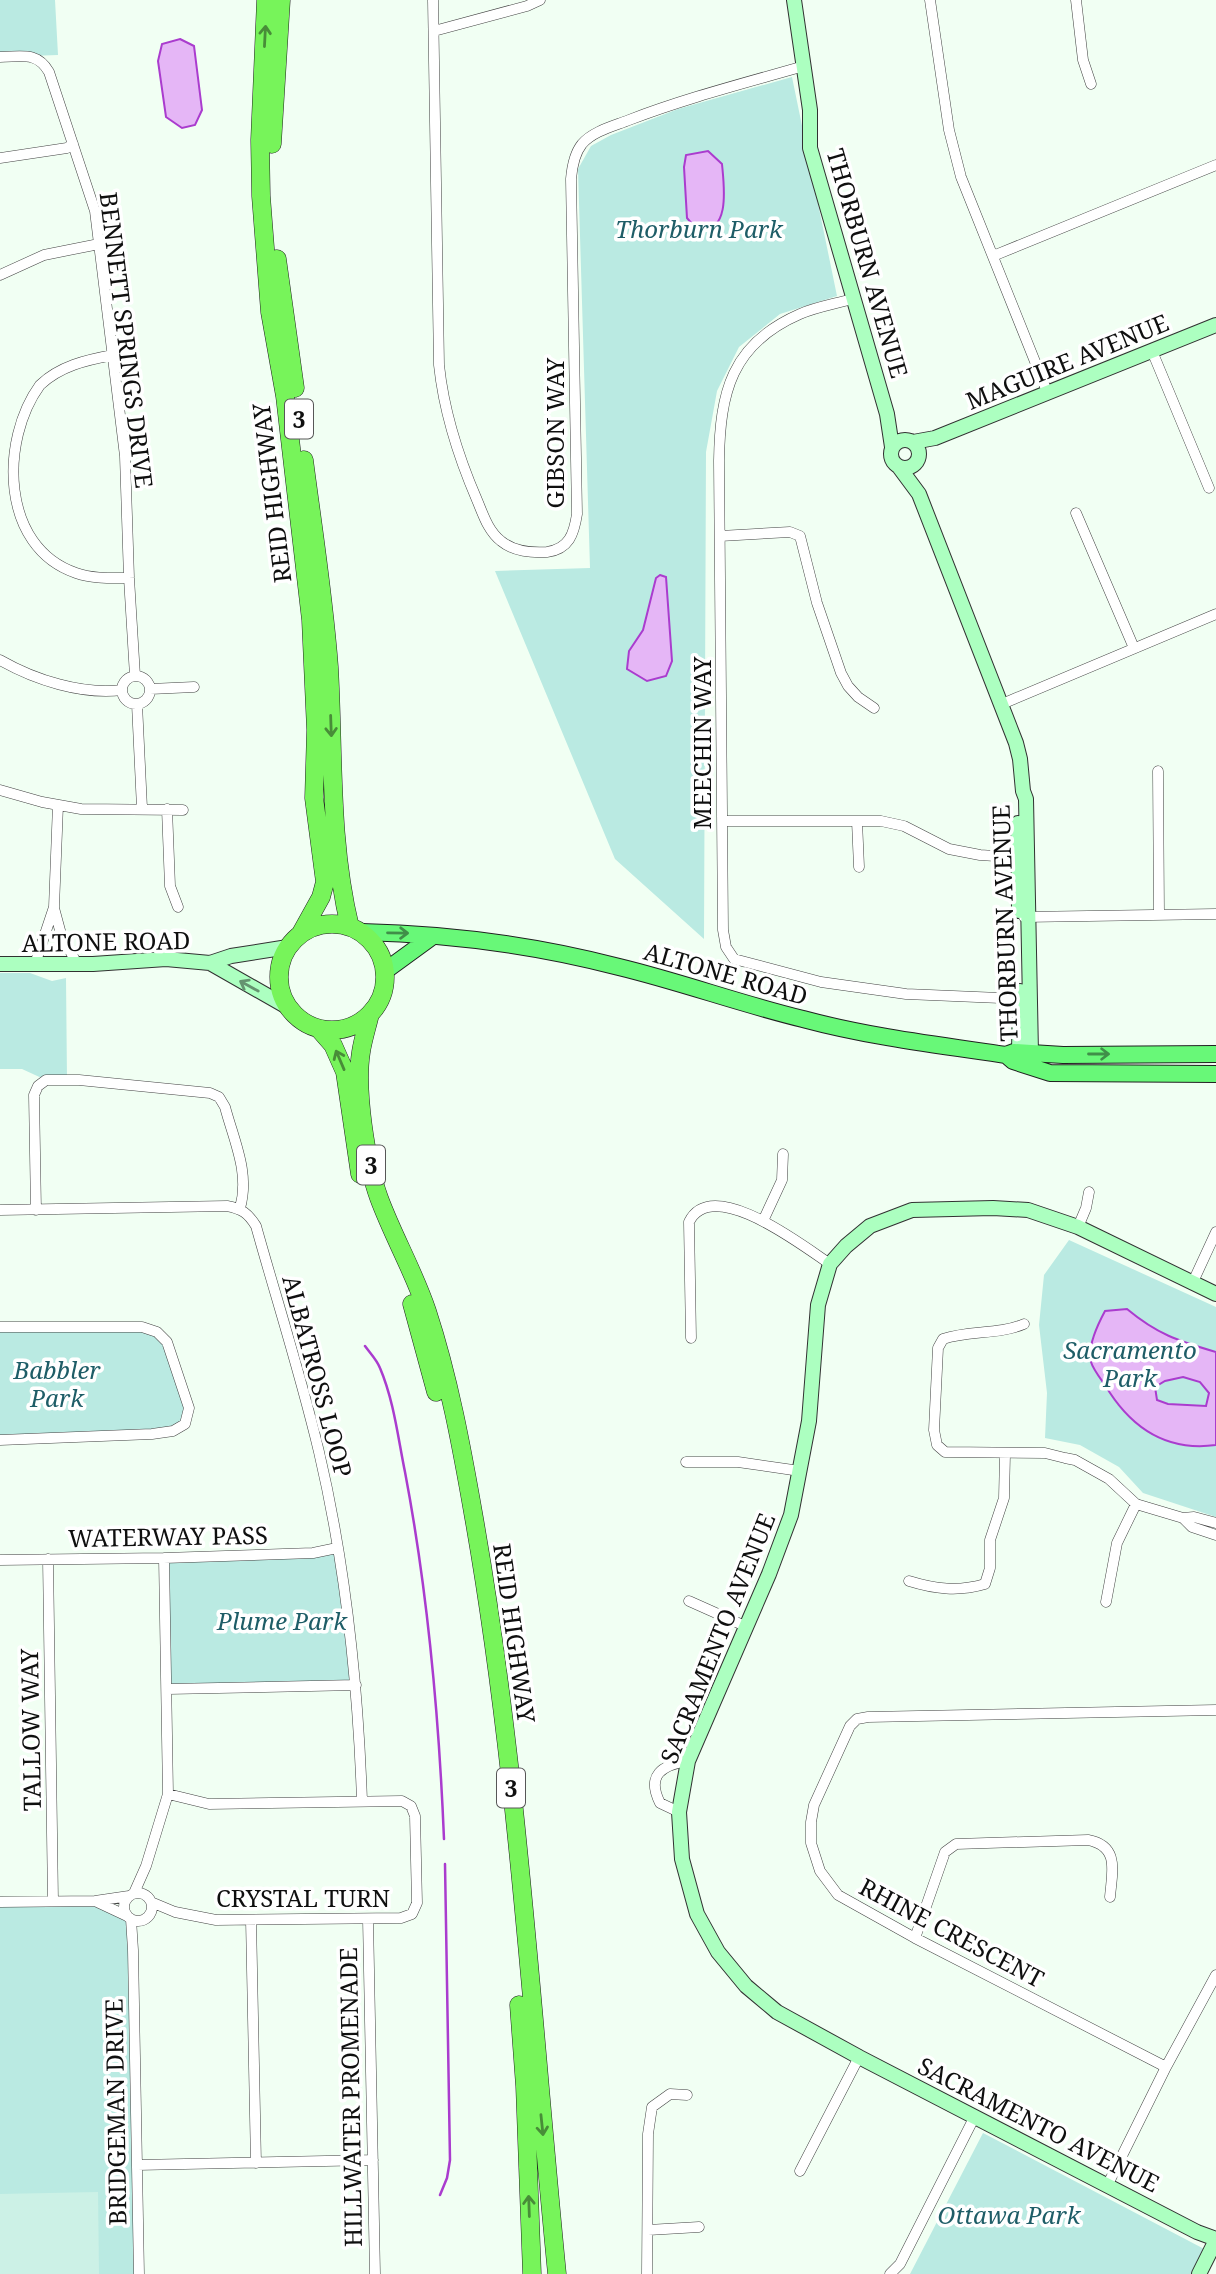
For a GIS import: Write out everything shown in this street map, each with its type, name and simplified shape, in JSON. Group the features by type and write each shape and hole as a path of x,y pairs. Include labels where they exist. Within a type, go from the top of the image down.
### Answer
{"highway":[{"name":"REID HIGHWAY","path":"266,0 260,140 262,220 270,312 285,396 312,620 316,718 314,797 325,882 321,897 300,933"},
{"name":"REID HIGHWAY","path":"281,0 272,138 276,255 329,667 336,838 342,894 356,930"},
{"path":"326,923 356,930 375,945 385,971 384,990 370,1014 346,1028 319,1029 302,1021 289,1008 279,982 280,964 288,947 300,933 326,923"},
{"name":"REID HIGHWAY","path":"370,1014 360,1067 369,1158 378,1196 426,1307 436,1341 474,1517 493,1637 514,1815 557,2274"},
{"name":"REID HIGHWAY","path":"319,1029 333,1045 345,1072 364,1188 415,1312 432,1376 482,1638 510,1891 526,2086 532,2274"}],"main road":[{"name":"ALTONE ROAD","path":"356,930 476,940 566,955 622,967 803,1020 897,1040 1019,1054 1216,1054"},
{"path":"385,971 433,936"},
{"name":"ALTONE ROAD","path":"1019,1054 1013,1061 1050,1073 1216,1074"}],"street":[{"name":"GIBSON WAY","path":"433,0 439,365 442,388 461,463 488,526 498,539 509,547 522,551 561,548 571,540 577,514 571,179 576,153 593,134 676,102 804,66"},
{"path":"434,31 527,6 540,0"},
{"name":"THORBURN AVENUE","path":"794,0 810,110 810,148 887,414 891,459 919,494 1002,704 1020,759 1023,791 1018,800 1023,858 1024,999 1019,1054"},
{"path":"930,0 949,130 961,177 1048,394"},
{"path":"1076,0 1083,60 1091,84"},
{"name":"BENNETT SPRINGS DRIVE","path":"0,57 37,58 44,63 92,200 125,456 135,676"},
{"path":"0,158 67,148 73,144"},
{"path":"993,256 1216,165"},
{"path":"0,275 44,255 99,244"},
{"name":"MEECHIN WAY","path":"852,299 802,313 785,321 751,347 727,387 721,411 719,461 723,930 726,947 734,959 821,982 906,994 1024,999"},
{"name":"MAGUIRE AVENUE","path":"914,449 935,438 1216,325"},
{"path":"1152,351 1209,488"},
{"path":"4,449 21,406 38,386 76,363 113,355"},
{"name":"THORBURN AVENUE","path":"887,414 914,449 919,494"},
{"path":"892,447 897,441 914,449 907,468 899,467"},
{"path":"3,478 5,497 20,531 44,557 76,573 93,577 129,578"},
{"path":"1076,513 1133,648"},
{"path":"720,536 790,532 800,536 817,603 841,673 853,692 874,708"},
{"path":"1002,704 1216,614"},
{"path":"0,660 65,685 106,692 122,690"},
{"path":"122,690 126,681 135,676 147,681 150,689 146,699 137,704"},
{"path":"150,689 194,687"},
{"path":"122,690 127,700 137,704"},
{"path":"137,704 142,808"},
{"path":"1158,771 1159,915"},
{"path":"0,790 81,808 183,810"},
{"path":"35,964 54,907 58,805"},
{"path":"167,809 170,886 178,907"},
{"path":"722,821 881,821 904,826 949,849 980,855 1023,858"},
{"path":"858,821 859,867"},
{"path":"54,907 61,934 77,964"},
{"path":"1024,917 1216,914"},
{"name":"ALTONE ROAD","path":"1,965 166,959 210,963 231,956 288,947"},
{"name":"ALTONE ROAD","path":"210,963 289,1008"},
{"path":"0,1210 36,1210 227,1206 240,1208 245,1178 225,1107 219,1097 209,1093 79,1080 46,1080 37,1086 34,1096 36,1210"},
{"path":"763,1221 782,1180 783,1154"},
{"path":"1078,1227 1089,1192"},
{"path":"691,1338 690,1222 694,1213 706,1207 721,1205 763,1221 830,1264"},
{"name":"ALBATROSS LOOP","path":"240,1208 249,1214 256,1226 319,1452 349,1618 356,1685 362,1801"},
{"name":"SACRAMENTO AVENUE","path":"1216,1294 1078,1227 1028,1210 912,1210 870,1226 846,1246 830,1264 818,1305 809,1421 791,1515 769,1574 688,1761 679,1811 682,1859 697,1914 718,1952 746,1986 778,2012 859,2057 1216,2240"},
{"path":"1192,1284 1216,1232"},
{"path":"1024,1324 1011,1330 954,1335 943,1339 938,1348 934,1430 937,1445 945,1452 1045,1452 1075,1460 1109,1479 1136,1504 1183,1518 1194,1517 1216,1523"},
{"path":"0,1327 142,1327 157,1332 167,1342 189,1408 184,1424 173,1431 0,1440"},
{"path":"909,1581 935,1589 968,1589 985,1584 990,1568 990,1540 1004,1498 1005,1454"},
{"path":"685,1462 738,1462 800,1471"},
{"path":"1106,1602 1117,1544 1136,1504"},
{"path":"1183,1518 1192,1527 1216,1535"},
{"name":"WATERWAY PASS","path":"0,1560 313,1553 337,1548"},
{"path":"133,1950 148,1908 146,1866 168,1794 164,1558"},
{"name":"TALLOW WAY","path":"48,1559 53,1900"},
{"path":"690,1601 745,1626"},
{"path":"168,1689 356,1685"},
{"name":"RHINE CRESCENT","path":"1166,2067 915,1938 838,1895 820,1871 811,1843 811,1822 814,1805 850,1726 857,1719 1216,1710"},
{"path":"679,1811 660,1803 654,1791 656,1779 661,1769 671,1763 688,1761"},
{"name":"CRYSTAL TURN","path":"129,1917 148,1908 216,1920 401,1918 412,1914 417,1903 415,1816 411,1806 402,1801 209,1804 168,1794"},
{"path":"915,1938 946,1852 956,1844 1088,1840 1101,1843 1110,1853 1110,1897"},
{"name":"BRIDGEMAN DRIVE","path":"139,2274 133,1950 129,1917 124,1903 146,1866"},
{"path":"0,1902 95,1901 142,1893 148,1908"},
{"path":"95,1901 129,1917"},
{"name":"HILLWATER PROMENADE","path":"368,1919 374,2274"},
{"path":"251,1920 256,2163"},
{"path":"1108,2184 1166,2067 1216,1975"},
{"path":"800,2171 859,2057"},
{"path":"647,2274 648,2134 652,2106 670,2094 687,2095"},
{"path":"890,2274 900,2264 975,2116"},
{"path":"137,2165 373,2160"},
{"path":"648,2230 699,2227"},
{"path":"1199,2274 1216,2240"},
{"path":"1209,2274 1216,2261"}],"green space":[{"path":"0,0 55,0 58,55 0,57"},
{"name":"Thorburn Park","path":"792,77 837,296 780,314 739,347 717,391 706,452 704,939 615,859 495,571 590,568 578,169 591,146 611,135 678,109"},
{"path":"0,973 30,973 52,981 66,978 67,1080 46,1080 22,1069 0,1069"},
{"name":"Sacramento Park","path":"1069,1240 1216,1307 1216,1517 1143,1493 1119,1467 1080,1445 1045,1438 1047,1393 1039,1325 1044,1275"},
{"name":"Babbler Park","path":"0,1327 142,1327 167,1342 189,1408 185,1424 173,1431 0,1440"},
{"name":"Plume Park","path":"337,1548 356,1685 168,1689 164,1558"},
{"path":"95,1901 131,1919 139,2274 0,2274 0,1902"},
{"name":"Ottawa Park","path":"983,2133 1208,2251 1196,2274 910,2274"}],"shaded area":[{"path":"180,39 194,46 202,110 195,125 182,128 166,117 158,61 162,44"},
{"path":"708,151 722,164 723,206 716,224 709,230 698,231 687,218 684,167 686,155"},
{"path":"660,575 666,577 672,661 666,676 647,681 627,669 629,651 643,630 656,578"},
{"path":"1127,1309 1168,1336 1216,1352 1216,1445 1198,1446 1165,1440 1138,1424 1115,1400 1093,1368 1090,1356 1096,1329 1105,1311","holes":["1183,1377 1200,1382 1209,1393 1206,1406 1168,1404 1157,1400 1155,1387 1165,1381"]},
{"path":"98,2192 99,2274 0,2274 0,2194"}],"waterway":[{"path":"365,1346 379,1365 389,1393 413,1518 431,1655 444,1839"},
{"path":"440,2195 450,2160 445,1864"}]}
